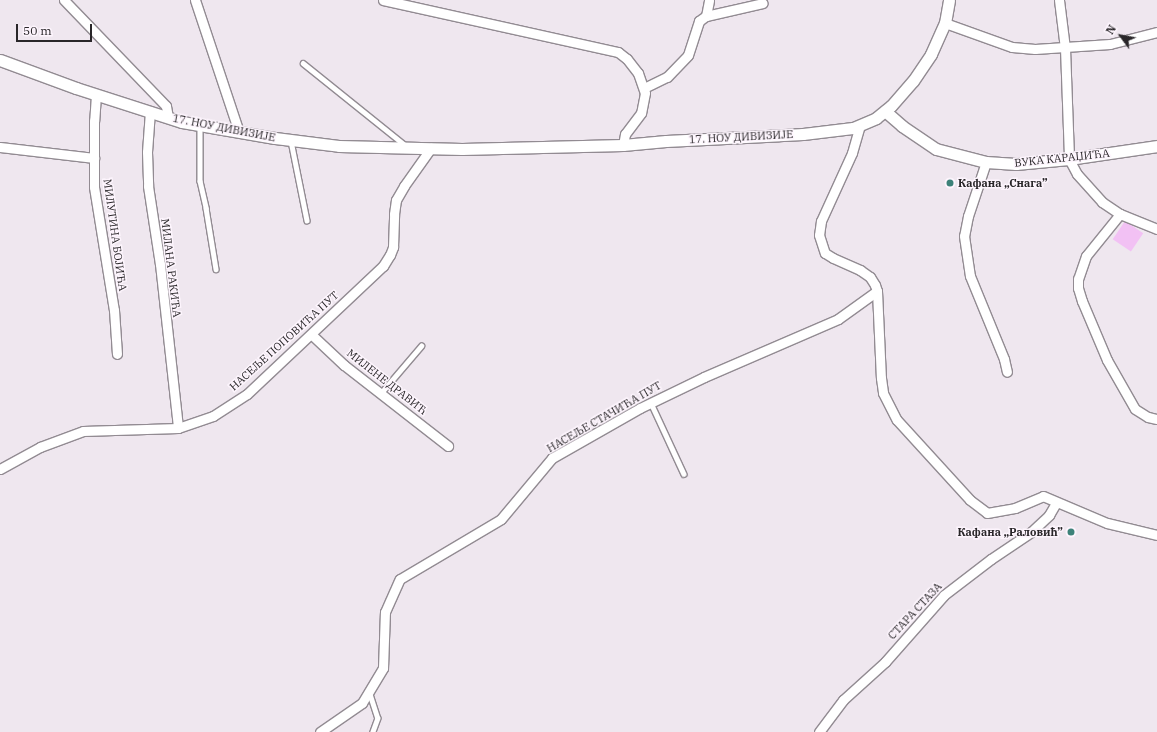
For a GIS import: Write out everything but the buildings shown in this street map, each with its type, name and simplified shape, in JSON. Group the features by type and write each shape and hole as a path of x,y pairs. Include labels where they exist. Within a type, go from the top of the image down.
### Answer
{"street":[{"path":"64,0 166,106 168,117"},
{"path":"195,0 239,132"},
{"path":"383,0 615,51 622,54 632,65 644,88 644,108 625,134 623,145"},
{"path":"706,16 709,0"},
{"name":"17. НОУ ДИВИЗИЈЕ","path":"0,60 96,95 168,117 200,125 291,141 361,148 410,149 623,145 822,132 860,125 885,111 906,90 925,64 945,23 949,0"},
{"path":"1059,0 1065,48 1069,159 1077,174 1102,202 1120,214 1157,229"},
{"path":"644,88 667,77 682,64 688,55 699,21 706,16 763,3"},
{"path":"945,23 1012,47 1035,48 1065,48 1110,44 1157,32"},
{"name":"МИЛУТИНА БОЈИЋА","path":"96,95 94,187 114,310 117,354"},
{"name":"МИЛАНА РАКИЋА","path":"150,111 147,152 148,186 160,264 178,428"},
{"name":"ВУКА КАРАЏИЋА","path":"885,111 902,126 936,149 986,162 1016,164 1069,159 1157,146"},
{"path":"860,125 852,154 821,221 819,235 825,253 860,270 870,277 877,291 880,378 883,392 897,420 970,500 987,513 1015,508 1044,496 1107,523 1157,535"},
{"path":"0,147 94,158"},
{"name":"НАСЕЉЕ ПОПОВИЋА ПУТ","path":"0,469 40,447 83,431 178,428 213,416 247,394 312,335 383,266 390,255 394,240 394,214 396,200 431,148"},
{"path":"986,162 968,216 964,236 970,276 1004,359 1007,372"},
{"path":"1120,214 1086,256 1078,278 1078,288 1107,360 1135,409 1148,418 1157,419"},
{"name":"НАСЕЉЕ СТАЧИЋА ПУТ","path":"320,732 362,703 383,668 385,612 400,580 501,519 552,458 651,403 704,377 838,319 877,291"},
{"name":"МИЛЕНЕ ДРАВИЋ","path":"312,335 344,365 448,446"},
{"name":"СТАРА СТАЗА","path":"819,732 843,700 885,662 944,595 991,559 1031,532 1049,515 1056,502"}],"lane":[{"path":"303,63 410,149"},
{"path":"200,125 200,180 216,269"},
{"path":"291,141 307,220"},
{"path":"381,393 421,346"},
{"path":"651,403 684,474"},
{"path":"369,691 378,718 373,732"}],"shaded area":[{"path":"1125,221 1143,233 1131,252 1113,239"}],"place":[{"name":"Кафана „Снага”","path":"950,183"},
{"name":"Кафана „Раловић”","path":"1071,532"}]}
